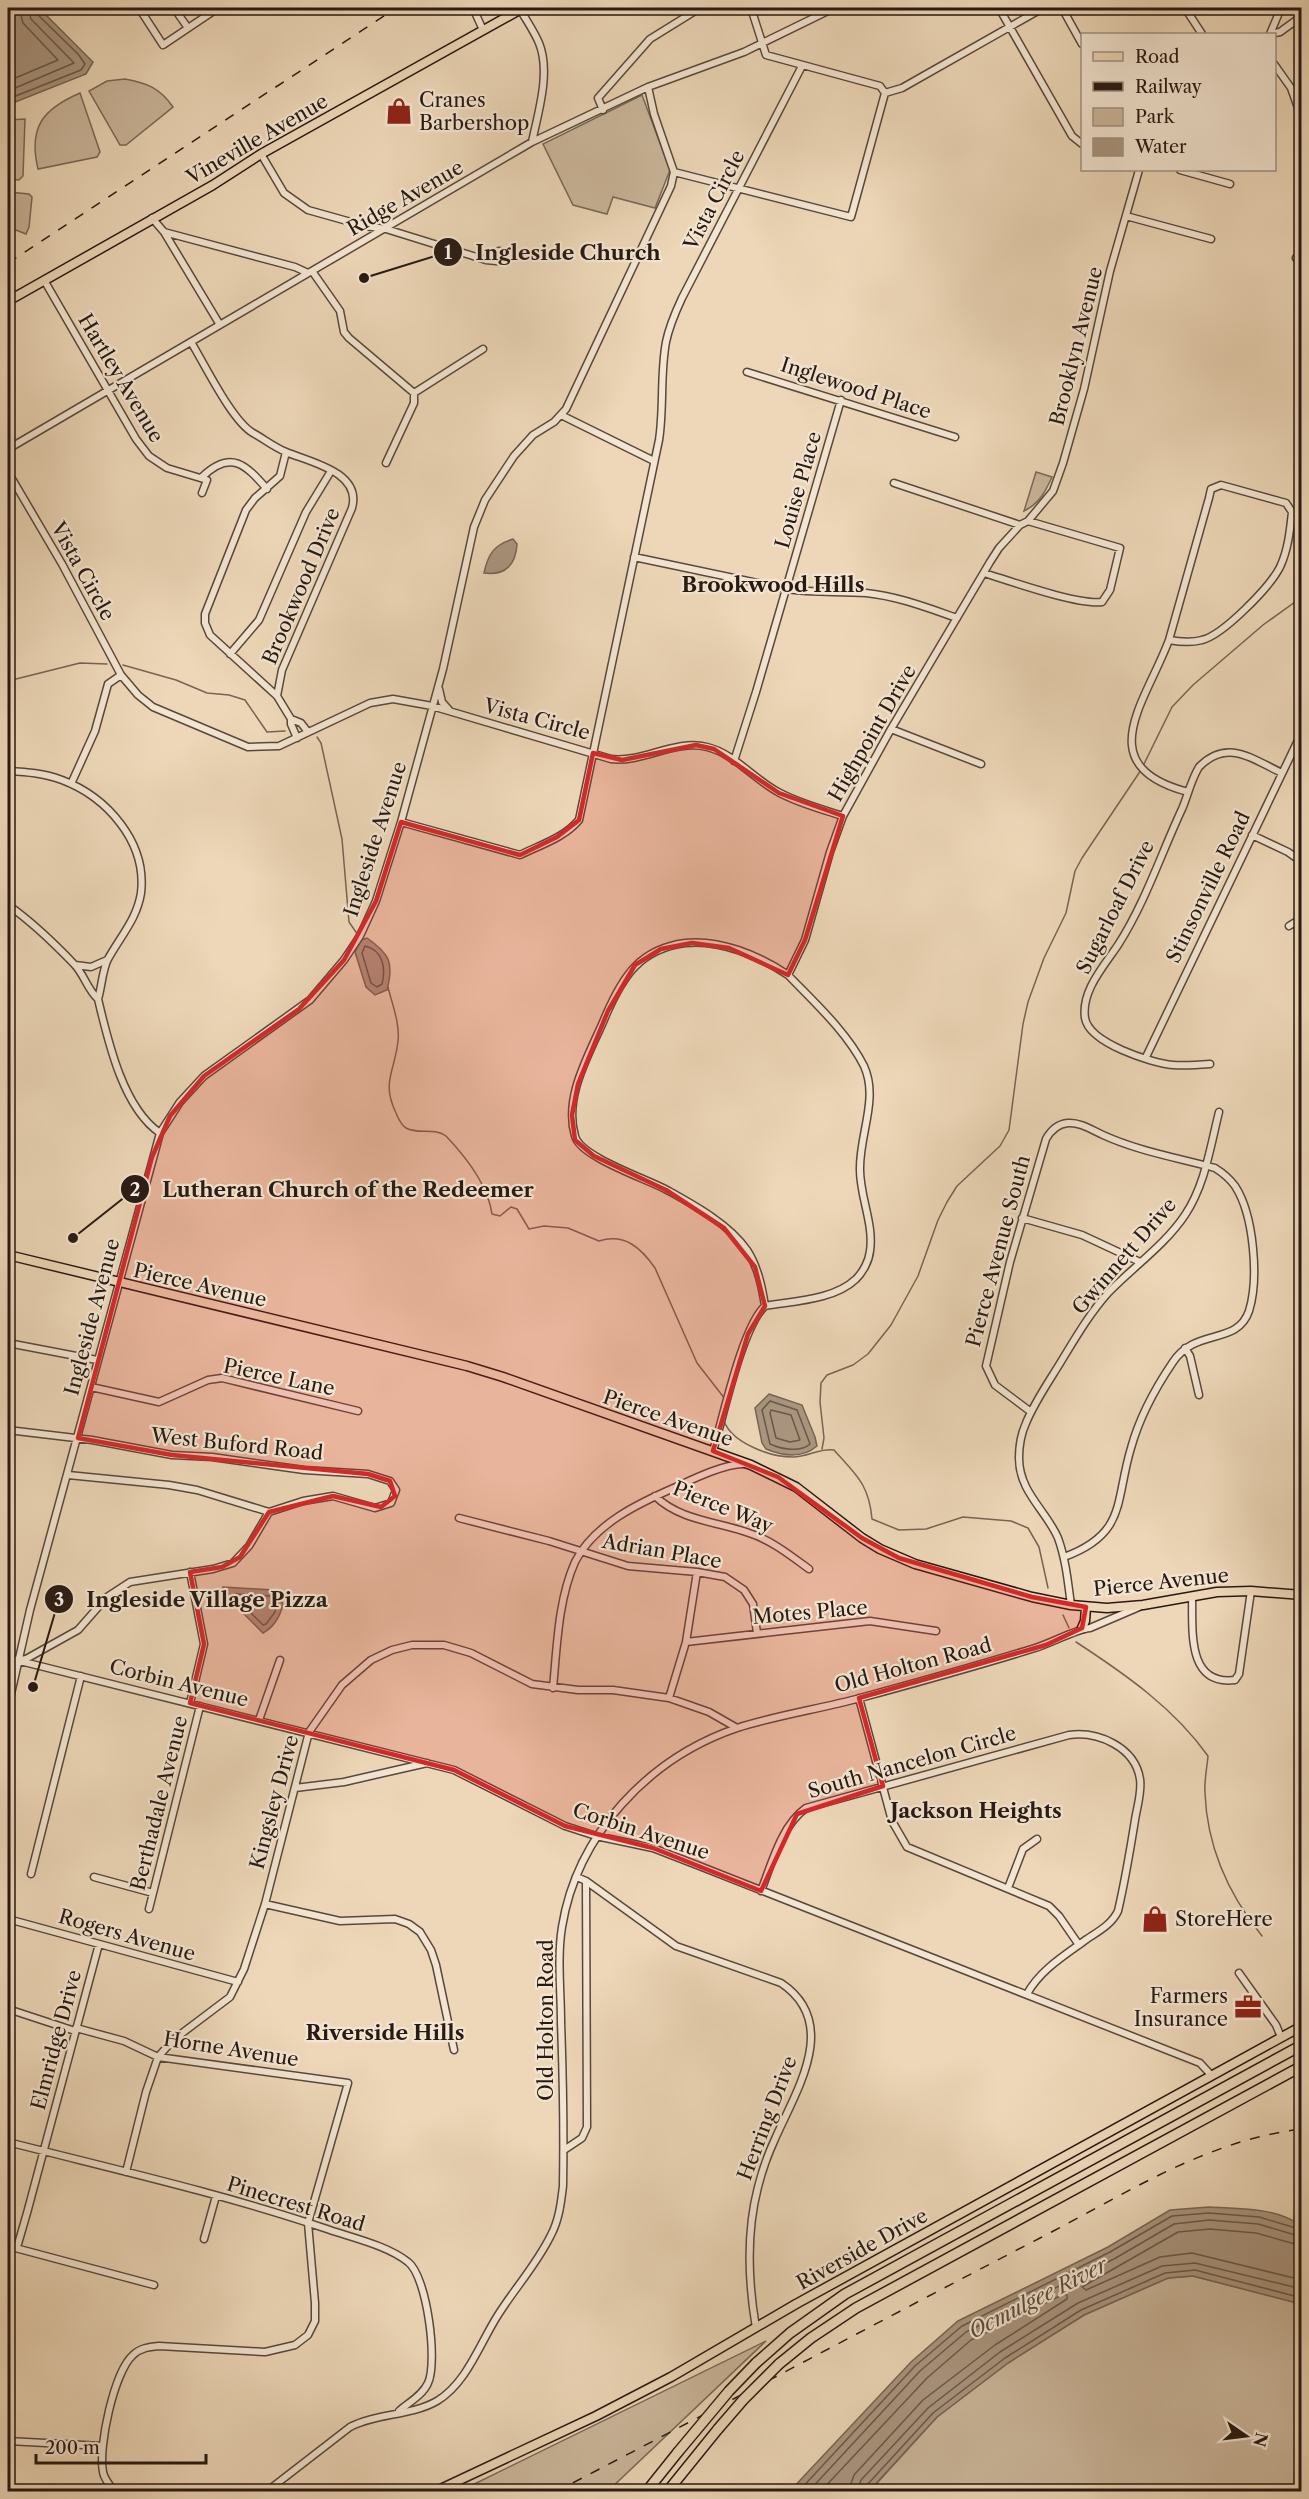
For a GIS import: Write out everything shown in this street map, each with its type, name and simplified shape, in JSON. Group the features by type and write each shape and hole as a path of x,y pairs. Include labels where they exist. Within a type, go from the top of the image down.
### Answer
{"highway":[{"path":"646,2492 729,2391 756,2362 790,2333 845,2294 1302,2045"},
{"path":"667,2492 743,2400 779,2364 811,2338 856,2308 1302,2066"}],"main road":[{"name":"Vineville Avenue","path":"8,301 213,185 261,154 522,8"},
{"name":"Pierce Avenue","path":"8,1255 467,1366 751,1465 796,1487 862,1538 899,1558 1022,1594 1071,1605 1107,1608 1143,1605 1192,1596 1251,1591 1302,1595"},
{"path":"1082,1628 1086,1607"},
{"name":"Riverside Drive","path":"434,2492 596,2416 708,2356 823,2289 1302,2026"}],"street":[{"path":"139,8 164,45 213,9"},
{"path":"174,8 188,28"},
{"path":"473,8 483,30"},
{"path":"522,8 539,43 543,62 542,89 532,142"},
{"path":"603,110 598,98 650,39 700,8"},
{"path":"751,8 766,56 880,86 885,93"},
{"name":"Ridge Avenue","path":"8,449 532,142 648,87 763,44 834,8"},
{"path":"999,8 1072,136 1081,143"},
{"path":"885,93 902,88 1043,8"},
{"path":"1062,8 1081,41"},
{"path":"1185,8 1201,33"},
{"path":"1270,33 1281,8"},
{"path":"1275,33 1280,32 1302,16"},
{"name":"Vista Circle","path":"8,472 62,564 121,675 138,695 153,707 239,745 269,748 297,738 346,713 382,700 393,699 432,706 593,753 661,426 665,355 670,327 682,298 802,66"},
{"path":"1276,66 1291,88 1302,119"},
{"path":"648,87 657,124 674,172 851,217 885,93"},
{"path":"261,154 282,190 294,202 308,210 365,226 386,229 486,260"},
{"name":"Brooklyn Avenue","path":"1028,521 1053,491 1063,463 1139,171"},
{"path":"1184,171 1230,184"},
{"name":"Ingleside Avenue","path":"8,1707 97,1360 160,1133 180,1102 204,1076 310,1000 344,960 360,936 371,912 401,822 438,686 474,527 485,501 523,444 561,415 671,186 674,172"},
{"path":"1126,216 1211,238"},
{"path":"152,218 164,232 220,325"},
{"path":"164,232 310,272 340,310 344,332 349,338 414,393 414,403 386,463"},
{"name":"Hartley Avenue","path":"44,280 106,390 149,456 167,468 202,477"},
{"path":"191,342 244,427 286,452 331,471 306,512 256,625 230,654"},
{"path":"414,393 483,349"},
{"name":"Inglewood Place","path":"747,372 955,437"},
{"name":"Louise Place","path":"734,761 841,400"},
{"path":"561,415 654,461"},
{"path":"277,696 210,635 205,623 205,614 246,510 255,498 280,476 286,452"},
{"path":"202,493 207,480 202,477 217,465 241,464 248,468 267,489"},
{"name":"Brookwood Drive","path":"297,738 291,719 277,696 282,670 350,515 354,498 353,490 348,482 331,471"},
{"path":"894,483 1020,525 1028,521 1120,548 1110,590 1102,602 1083,600 984,573"},
{"path":"1169,640 1188,642 1204,640 1236,617 1263,591 1279,569 1286,551 1292,512 1286,503 1221,485 1211,489 1169,640 1140,709 1130,743 1133,756 1142,770 1179,790 1188,792"},
{"name":"Highpoint Drive","path":"788,975 806,940 830,852 843,816 891,729 999,548 1020,525"},
{"path":"634,557 786,589 866,593 904,601 957,618"},
{"path":"71,784 95,731 108,684 121,675"},
{"path":"438,686 439,696 450,711"},
{"name":"Brookwood Drive","path":"291,719 301,723 309,732"},
{"path":"891,729 981,764"},
{"name":"Stinsonville Road","path":"1146,1058 1302,732"},
{"path":"401,822 520,855 571,829 579,820 593,753 622,760 696,745 714,749 779,792 843,816"},
{"name":"Sugarloaf Drive","path":"1210,1064 1172,1065 1111,1045 1092,1033 1084,1016 1086,1007 1095,978 1119,943 1136,910 1199,767 1216,754 1241,754 1282,773"},
{"path":"8,771 45,774 71,784 94,799 123,827 131,839 139,861 141,878 137,908 131,924 107,960 98,999 128,1097 140,1116 160,1133"},
{"path":"1252,835 1288,852 1302,862"},
{"path":"8,905 38,928 75,965 92,994 98,999"},
{"path":"1289,926 1302,914"},
{"path":"713,1451 748,1334 758,1312 765,1306 834,1292 845,1287 863,1271 871,1247 860,1170 868,1112 869,1081 850,1045 788,975 744,954 716,945 678,944 646,955 635,965 618,991 592,1047 572,1105 575,1140 606,1162 666,1190 735,1237 746,1250 755,1267 765,1306"},
{"path":"75,965 92,967 107,960"},
{"name":"Gwinnett Drive","path":"1031,1412 1096,1308 1160,1244 1184,1216 1200,1186 1219,1112"},
{"name":"Pierce Avenue South","path":"1031,1412 995,1385 986,1366 1022,1218 1046,1139 1056,1127 1066,1123 1079,1124 1120,1142 1206,1166"},
{"path":"1064,1557 1095,1541 1112,1522 1120,1502 1131,1448 1141,1420 1173,1361 1185,1348 1197,1341 1237,1329 1246,1317 1251,1299 1252,1244 1243,1204 1236,1187 1227,1176 1215,1168 1206,1166"},
{"path":"1022,1218 1082,1235 1140,1262"},
{"path":"8,1342 97,1360"},
{"path":"1185,1348 1190,1356 1199,1395"},
{"name":"Pierce Lane","path":"91,1387 159,1402 208,1380 222,1378 358,1411"},
{"path":"1031,1412 1020,1444 1021,1476 1030,1497 1048,1520 1064,1557 1071,1605"},
{"name":"West Buford Road","path":"8,1430 78,1438 172,1455 212,1457 280,1468 368,1474 392,1482 396,1490 391,1503 381,1507 368,1506 333,1496 303,1501 268,1512"},
{"path":"553,1688 565,1597 576,1561 606,1525 655,1496 736,1464 751,1465"},
{"path":"19,1661 76,1631 114,1591 130,1582 222,1567 240,1557 268,1512 197,1490 170,1485 68,1475"},
{"name":"Pierce Way","path":"655,1496 666,1506 684,1514 768,1541 809,1569"},
{"name":"Adrian Place","path":"459,1518 647,1569 697,1572 725,1577 744,1590 753,1604 757,1633"},
{"path":"190,1572 204,1644 190,1703"},
{"path":"669,1698 686,1642 697,1572"},
{"path":"1192,1596 1198,1665 1206,1675 1234,1680 1239,1674 1251,1591"},
{"name":"Old Holton Road","path":"266,2492 350,2427 365,2420 435,2402 457,2383 498,2314 551,2235 560,2211 563,2186 560,1946 565,1912 577,1877 596,1836 634,1791 657,1771 686,1751 737,1728 859,1698 1046,1645 1082,1628 1090,1628 1143,1605"},
{"name":"Motes Place","path":"686,1642 870,1621 936,1631"},
{"name":"Kingsley Drive","path":"126,2172 158,2057 173,2040 230,1996 238,1982 251,1951 265,1904 309,1732 342,1685 359,1669 382,1654 412,1645 444,1645 463,1650 532,1684 553,1688 613,1690 669,1698 709,1712 737,1728"},
{"name":"Corbin Avenue","path":"8,1658 454,1770 565,1826 596,1836 654,1848 1200,2063 1212,2076"},
{"path":"259,1720 280,1660"},
{"path":"32,1874 81,1676"},
{"path":"859,1698 892,1821 907,1847 1049,1906 1079,1945 1036,1980 1028,1994"},
{"name":"Berthadale Avenue","path":"149,1909 200,1706"},
{"name":"South Nancelon Circle","path":"761,1891 785,1832 797,1814 817,1803 1069,1735 1089,1734 1119,1747 1134,1765 1140,1780 1123,1890 1115,1917 1108,1925 1079,1945"},
{"path":"295,1788 344,1782 427,1763"},
{"path":"1008,1888 1023,1849 1036,1839"},
{"path":"94,1877 153,1893"},
{"name":"Herring Drive","path":"577,1877 586,1881 676,1946 781,1983 794,1992 805,2010 811,2039 806,2072 773,2142 754,2206 749,2264 756,2328"},
{"path":"564,2150 582,2138 587,2127 586,1881"},
{"path":"265,1904 340,1921 395,1919 409,1924 420,1932 431,1950 436,1965 454,2050"},
{"name":"Rogers Avenue","path":"8,1919 238,1982"},
{"name":"Elmridge Drive","path":"11,2246 18,2244 99,1944"},
{"path":"1239,1972 1276,2025 1281,2037"},
{"name":"Horne Avenue","path":"8,2009 76,2030 124,2041 158,2057 348,2083 308,2223"},
{"name":"Pinecrest Road","path":"8,2142 216,2196 308,2223 394,2254 407,2261 419,2274 426,2299 432,2371 424,2389 398,2412"},
{"path":"204,2239 216,2196"},
{"path":"115,2492 103,2475 102,2446 122,2368 139,2350 159,2346 265,2352 295,2345 308,2335 315,2321 315,2303 308,2223"},
{"path":"11,2246 154,2285"},
{"path":"8,2441 102,2446"}],"highlighted area":[{"path":"696,745 714,749 779,793 843,816 805,940 788,975 729,948 692,943 661,949 635,965 608,1011 578,1084 572,1115 575,1140 594,1156 666,1190 724,1228 755,1267 765,1306 748,1334 713,1451 778,1477 862,1538 899,1558 1032,1597 1086,1607 1082,1628 1046,1645 859,1698 883,1786 797,1814 761,1891 653,1848 565,1826 454,1770 190,1703 204,1644 190,1572 222,1567 240,1557 269,1512 333,1496 381,1507 395,1496 390,1481 368,1474 172,1455 78,1438 152,1157 170,1116 204,1076 299,1009 344,960 376,901 401,822 520,855 557,837 579,820 593,753 622,760"}],"green space":[{"path":"125,79 152,87 173,107 126,145 120,145 89,91 107,81"},
{"path":"80,93 100,152 97,157 38,169 35,142 41,121 56,106"},
{"path":"642,95 670,170 655,208 613,197 607,214 573,205 543,144"},
{"path":"25,119 23,176 19,180 8,179 8,120"},
{"path":"8,192 29,194 32,197 29,227 26,234 8,227"},
{"path":"1036,472 1052,477 1038,501 1024,511"},
{"path":"1299,2136 1301,2136 1301,2226 1294,2220"},
{"path":"1193,2276 1301,2304 1301,2491 869,2492 937,2417 1008,2363 1084,2315 1168,2278"},
{"path":"766,2341 608,2491 460,2491"}],"water":[{"path":"8,8 39,8 93,62 86,74 8,105"},
{"path":"513,539 517,544 512,563 498,573 484,573 493,551 501,544"},
{"path":"367,938 381,949 390,966 387,990 375,995 366,987 355,952 361,940"},
{"path":"769,1394 802,1405 817,1446 799,1455 766,1449 762,1443 755,1408"},
{"path":"223,1587 273,1590 283,1604 276,1621 263,1633 239,1609 224,1600"},
{"name":"Ocmulgee River","path":"1209,2207 1269,2212 1281,2215 1301,2226 1301,2304 1193,2276 1168,2278 1084,2315 1008,2363 937,2417 869,2491 790,2491 911,2362 958,2321 1108,2247 1170,2210"}],"waterway":[{"path":"1143,766 1172,707 1193,685 1263,625 1302,597"},
{"path":"8,681 80,663 107,664"},
{"path":"123,665 176,680 207,693 229,695 245,700 267,732 285,731"},
{"path":"317,737 321,743 342,839 349,922 358,935"},
{"path":"822,1449 824,1438 820,1402 821,1383 827,1375 853,1365 868,1354 891,1325 918,1276 938,1220 947,1202 957,1186 1000,1146 1009,1130 1028,1002 1044,958 1066,913 1075,871 1141,770"},
{"path":"388,987 397,1020 398,1034 389,1085 392,1102 403,1125 411,1130 436,1132 446,1136 481,1182 492,1214 500,1216 511,1207 517,1209 529,1229 544,1226 568,1228 599,1241 608,1239 624,1241 644,1254 655,1268 697,1363 725,1399"},
{"path":"724,1421 728,1429 743,1442 774,1454 798,1457 823,1450 834,1450 864,1488 872,1519 899,1530 926,1529 963,1517 1011,1521 1028,1528 1039,1547 1048,1588"},
{"path":"1063,1615 1069,1628"},
{"path":"1076,1642 1148,1693 1180,1722 1208,1756 1205,1793 1215,1851 1239,1904 1262,1936"}],"railway":[{"path":"8,263 396,8"},
{"path":"555,2492 1166,2172 1232,2145 1267,2135 1302,2129"}],"place":[{"name":"Cranes Barbershop","path":"399,111"},
{"name":"Ingleside Church","path":"364,278"},
{"name":"Lutheran Church of the Redeemer","path":"73,1238"},
{"name":"Ingleside Village Pizza","path":"33,1687"},
{"name":"StoreHere","path":"1155,1919"},
{"name":"Farmers Insurance","path":"1248,2007"}],"district":[{"name":"Brookwood Hills","path":"773,585"},
{"name":"Jackson Heights","path":"976,1811"},
{"name":"Riverside Hills","path":"385,2033"}]}
